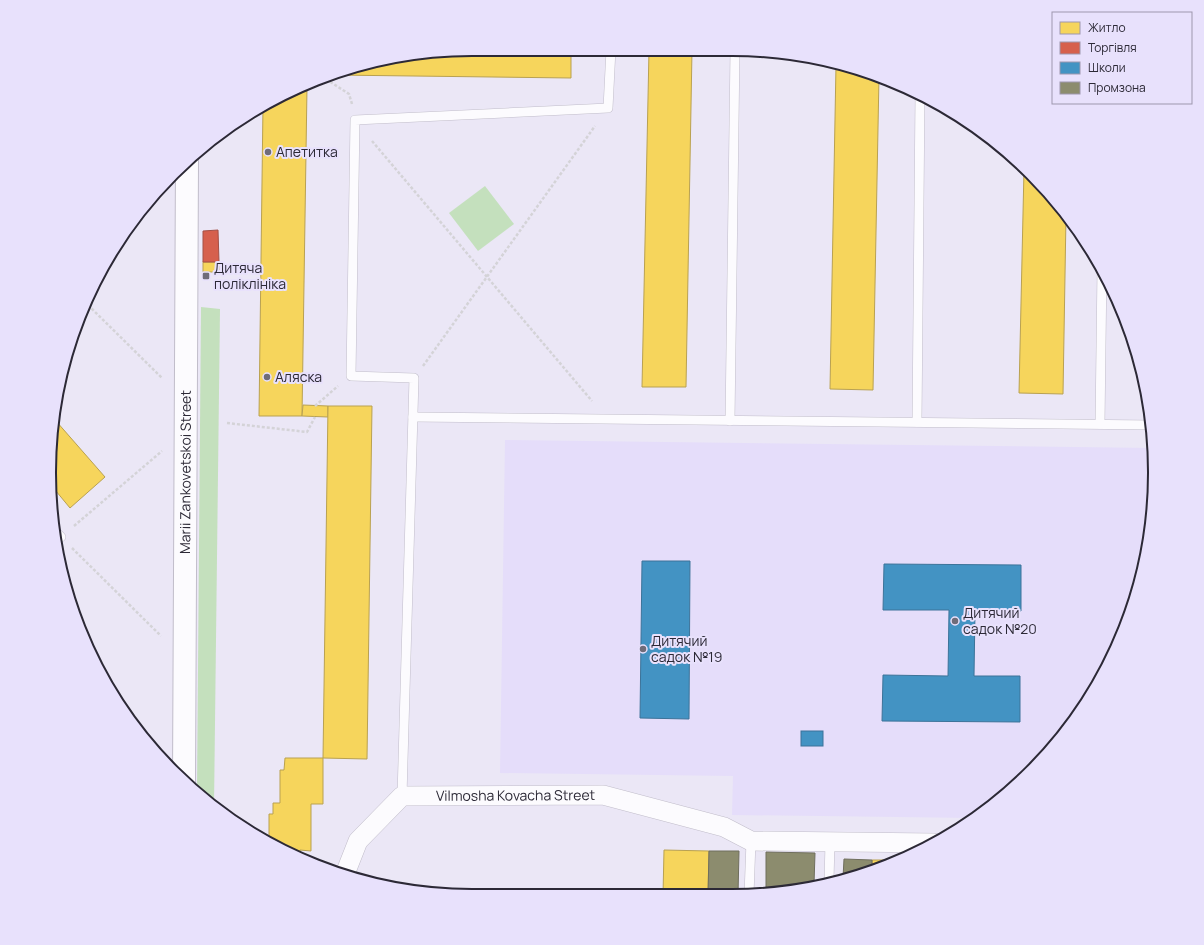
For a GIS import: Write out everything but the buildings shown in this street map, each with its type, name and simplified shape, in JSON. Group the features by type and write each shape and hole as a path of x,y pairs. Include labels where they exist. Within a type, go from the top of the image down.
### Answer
{"street":[{"name":"Marii Zankovetskoi Street","path":"184,773 188,169"},
{"name":"Vilmosha Kovacha Street","path":"402,796 603,795 724,827 751,841"},
{"path":"347,869 358,841 402,796"},
{"path":"751,841 922,843"}],"lane":[{"path":"402,796 414,378 351,376 355,120 608,108 611,56"},
{"path":"730,421 735,56"},
{"path":"916,422 920,101"},
{"path":"1100,424 1102,282"},
{"path":"413,417 1145,425"},
{"path":"749,888 751,841"},
{"path":"829,877 830,842"}],"path":[{"path":"330,82 349,94 355,120 608,420"},
{"path":"414,378 608,108"},
{"path":"90,307 162,378"},
{"path":"315,406 351,376"},
{"path":"227,423 307,432 315,417"},
{"path":"61,533 164,450"},
{"path":"62,538 167,642"}],"shaded area":[{"path":"505,440 1147,448 1147,500 1140,554 1126,606 1105,657 1078,704 1045,747 1006,786 965,818 732,815 733,776 500,773"}],"green space":[{"path":"485,186 514,224 478,251 449,213"},
{"path":"201,307 220,309 214,799 197,785"}],"place":[{"name":"Апетитка","path":"268,152"},
{"name":"Дитяча поліклініка","path":"206,276"},
{"name":"Аляска","path":"267,377"},
{"name":"Дитячий садок №20","path":"955,621"},
{"name":"Дитячий садок №19","path":"643,649"}]}
